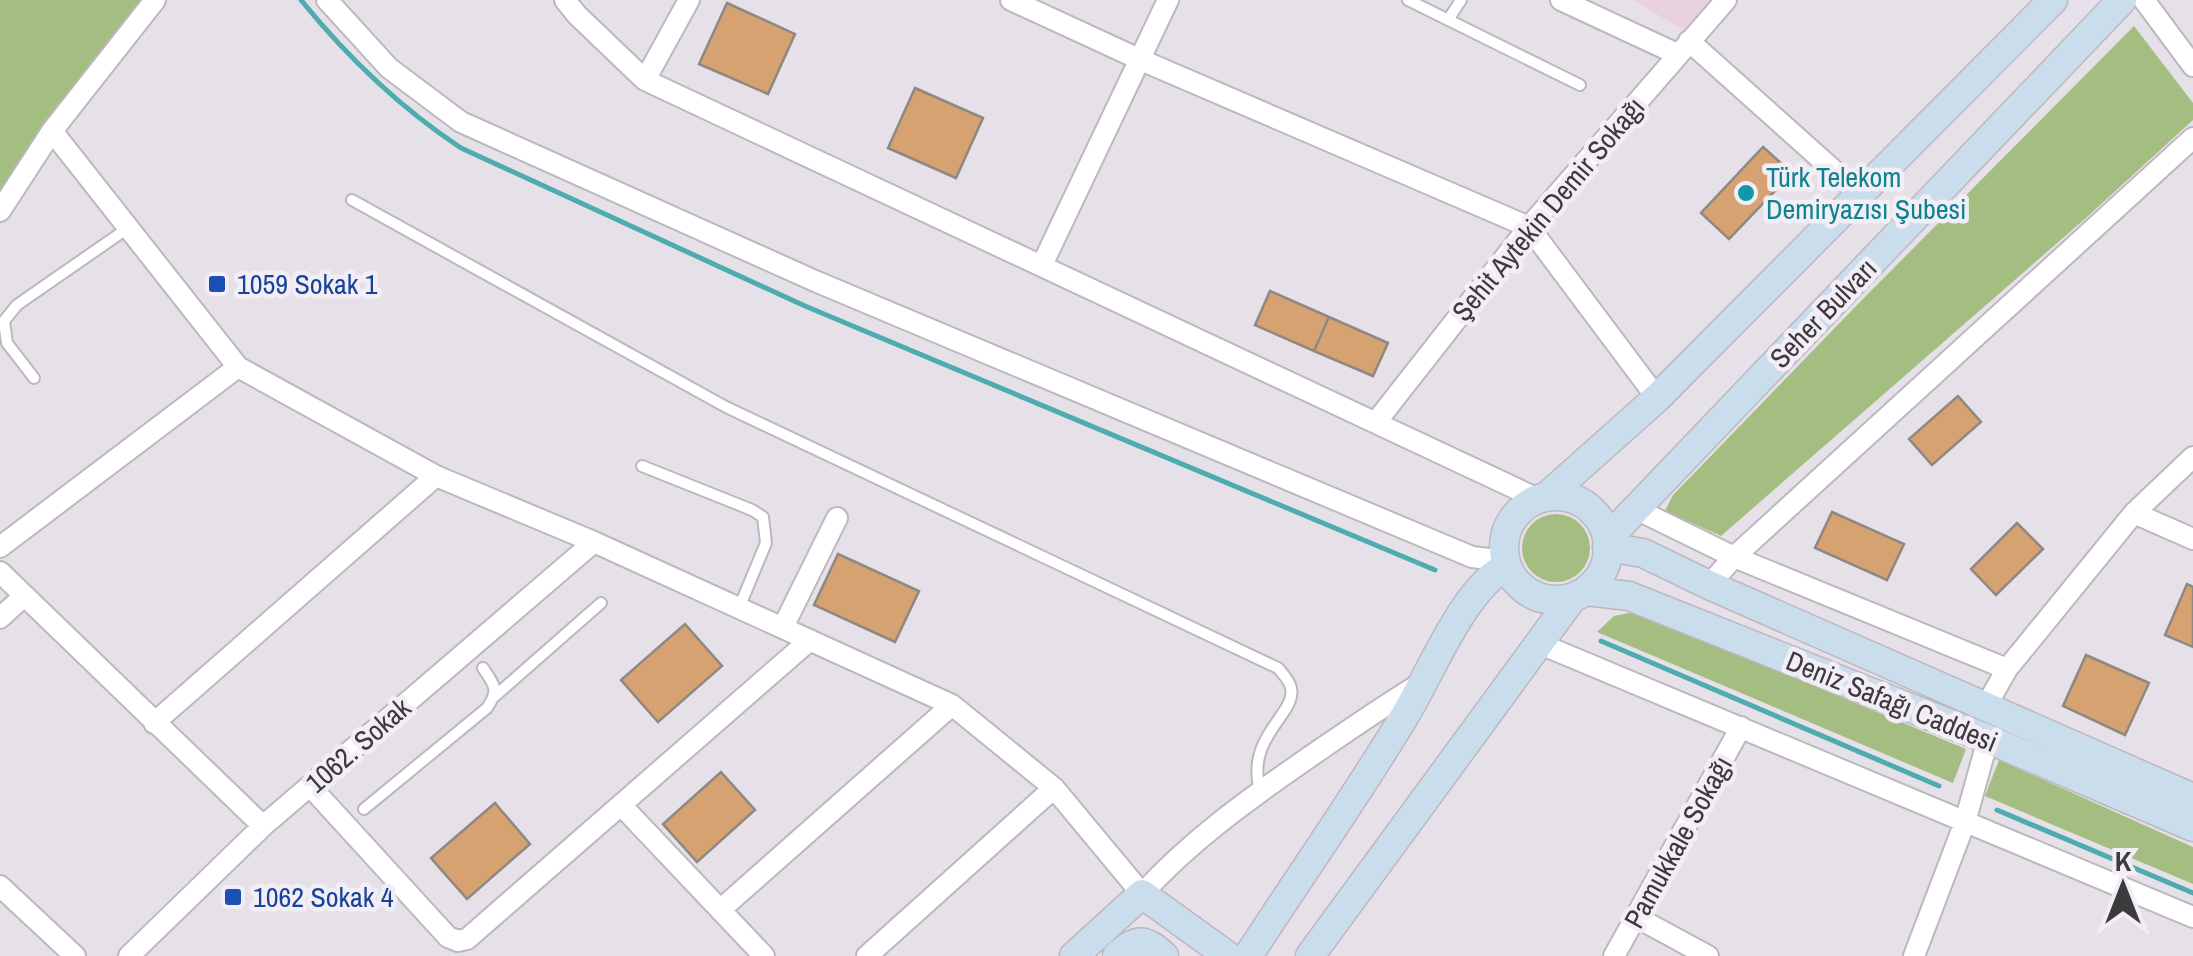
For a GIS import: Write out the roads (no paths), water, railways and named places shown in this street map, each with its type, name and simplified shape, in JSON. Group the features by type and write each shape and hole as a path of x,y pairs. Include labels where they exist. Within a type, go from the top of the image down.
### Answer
{"main road":[{"name":"Seher Bulvarı","path":"1542,498 1656,398 2053,0"},
{"name":"Seher Bulvarı","path":"1607,542 2122,0"},
{"path":"1310,956 1538,643 1604,568 1607,542 1594,512 1568,498 1542,498 1514,516 1504,543 1506,564 1518,584 1543,599 1558,600 1579,594"},
{"name":"Deniz Safağı Caddesi","path":"1607,542 1643,554 2193,798"},
{"path":"1248,956 1404,716 1472,594 1506,564"},
{"name":"Deniz Safağı Caddesi","path":"1579,594 1629,596 1988,739 2193,827"},
{"path":"1074,956 1142,894 1228,956"},
{"path":"1117,956 1139,942 1152,944 1164,956"}],"street":[{"path":"0,211 52,131 155,0"},
{"path":"327,0 388,68 461,122 833,289 1472,557 1506,564"},
{"path":"565,0 645,80 1542,498"},
{"path":"645,80 689,0"},
{"path":"1011,0 1529,227 1656,398"},
{"path":"1042,266 1168,0"},
{"path":"1561,0 1683,47 1860,194"},
{"name":"Şehit Aytekin Demir Sokağı","path":"1376,422 1529,227 1726,0"},
{"path":"2144,0 2193,66"},
{"path":"52,131 238,367 436,476 594,542 952,705 1054,788 1142,894 1186,849 1260,791 1423,682"},
{"path":"1709,585 1734,557 2190,145"},
{"path":"0,547 238,367"},
{"path":"1986,706 2007,670 2134,513 2193,457"},
{"path":"154,723 436,476"},
{"path":"1636,509 1734,557 2007,670"},
{"path":"2134,513 2193,539"},
{"path":"783,627 837,518"},
{"name":"1062. Sokak","path":"128,956 263,826 594,542"},
{"path":"0,572 263,826"},
{"path":"0,618 24,596"},
{"path":"310,786 448,937 467,939 810,640"},
{"path":"1538,643 2193,917"},
{"path":"720,910 952,705"},
{"name":"Pamukkale Sokağı","path":"1614,956 1741,728"},
{"path":"1914,956 1965,822 1988,739"},
{"path":"867,956 1054,788"},
{"path":"621,805 764,956"},
{"path":"0,886 75,956"},
{"path":"1636,917 1708,956"}],"lane":[{"path":"1408,0 1580,85"},
{"path":"1448,20 1461,0"},
{"path":"352,200 726,407 1278,668 1292,685 1292,698 1270,728 1258,754 1255,775 1260,791"},
{"path":"34,378 7,343 4,321 34,292 128,228"},
{"path":"642,466 752,510 762,518 766,543 739,608"},
{"path":"364,809 487,708 495,696 600,603"},
{"path":"483,668 494,685 495,696"}],"waterway":[{"path":"301,0 375,80 461,148 805,306 1435,570"},
{"path":"1601,641 1939,786"},
{"path":"1997,810 2193,893"}],"place":[{"name":"Türk Telekom Demiryazısı Şubesi","path":"1746,193"},
{"name":"1059 Sokak 1","path":"217,284"},
{"name":"1062 Sokak 4","path":"233,897"}]}
